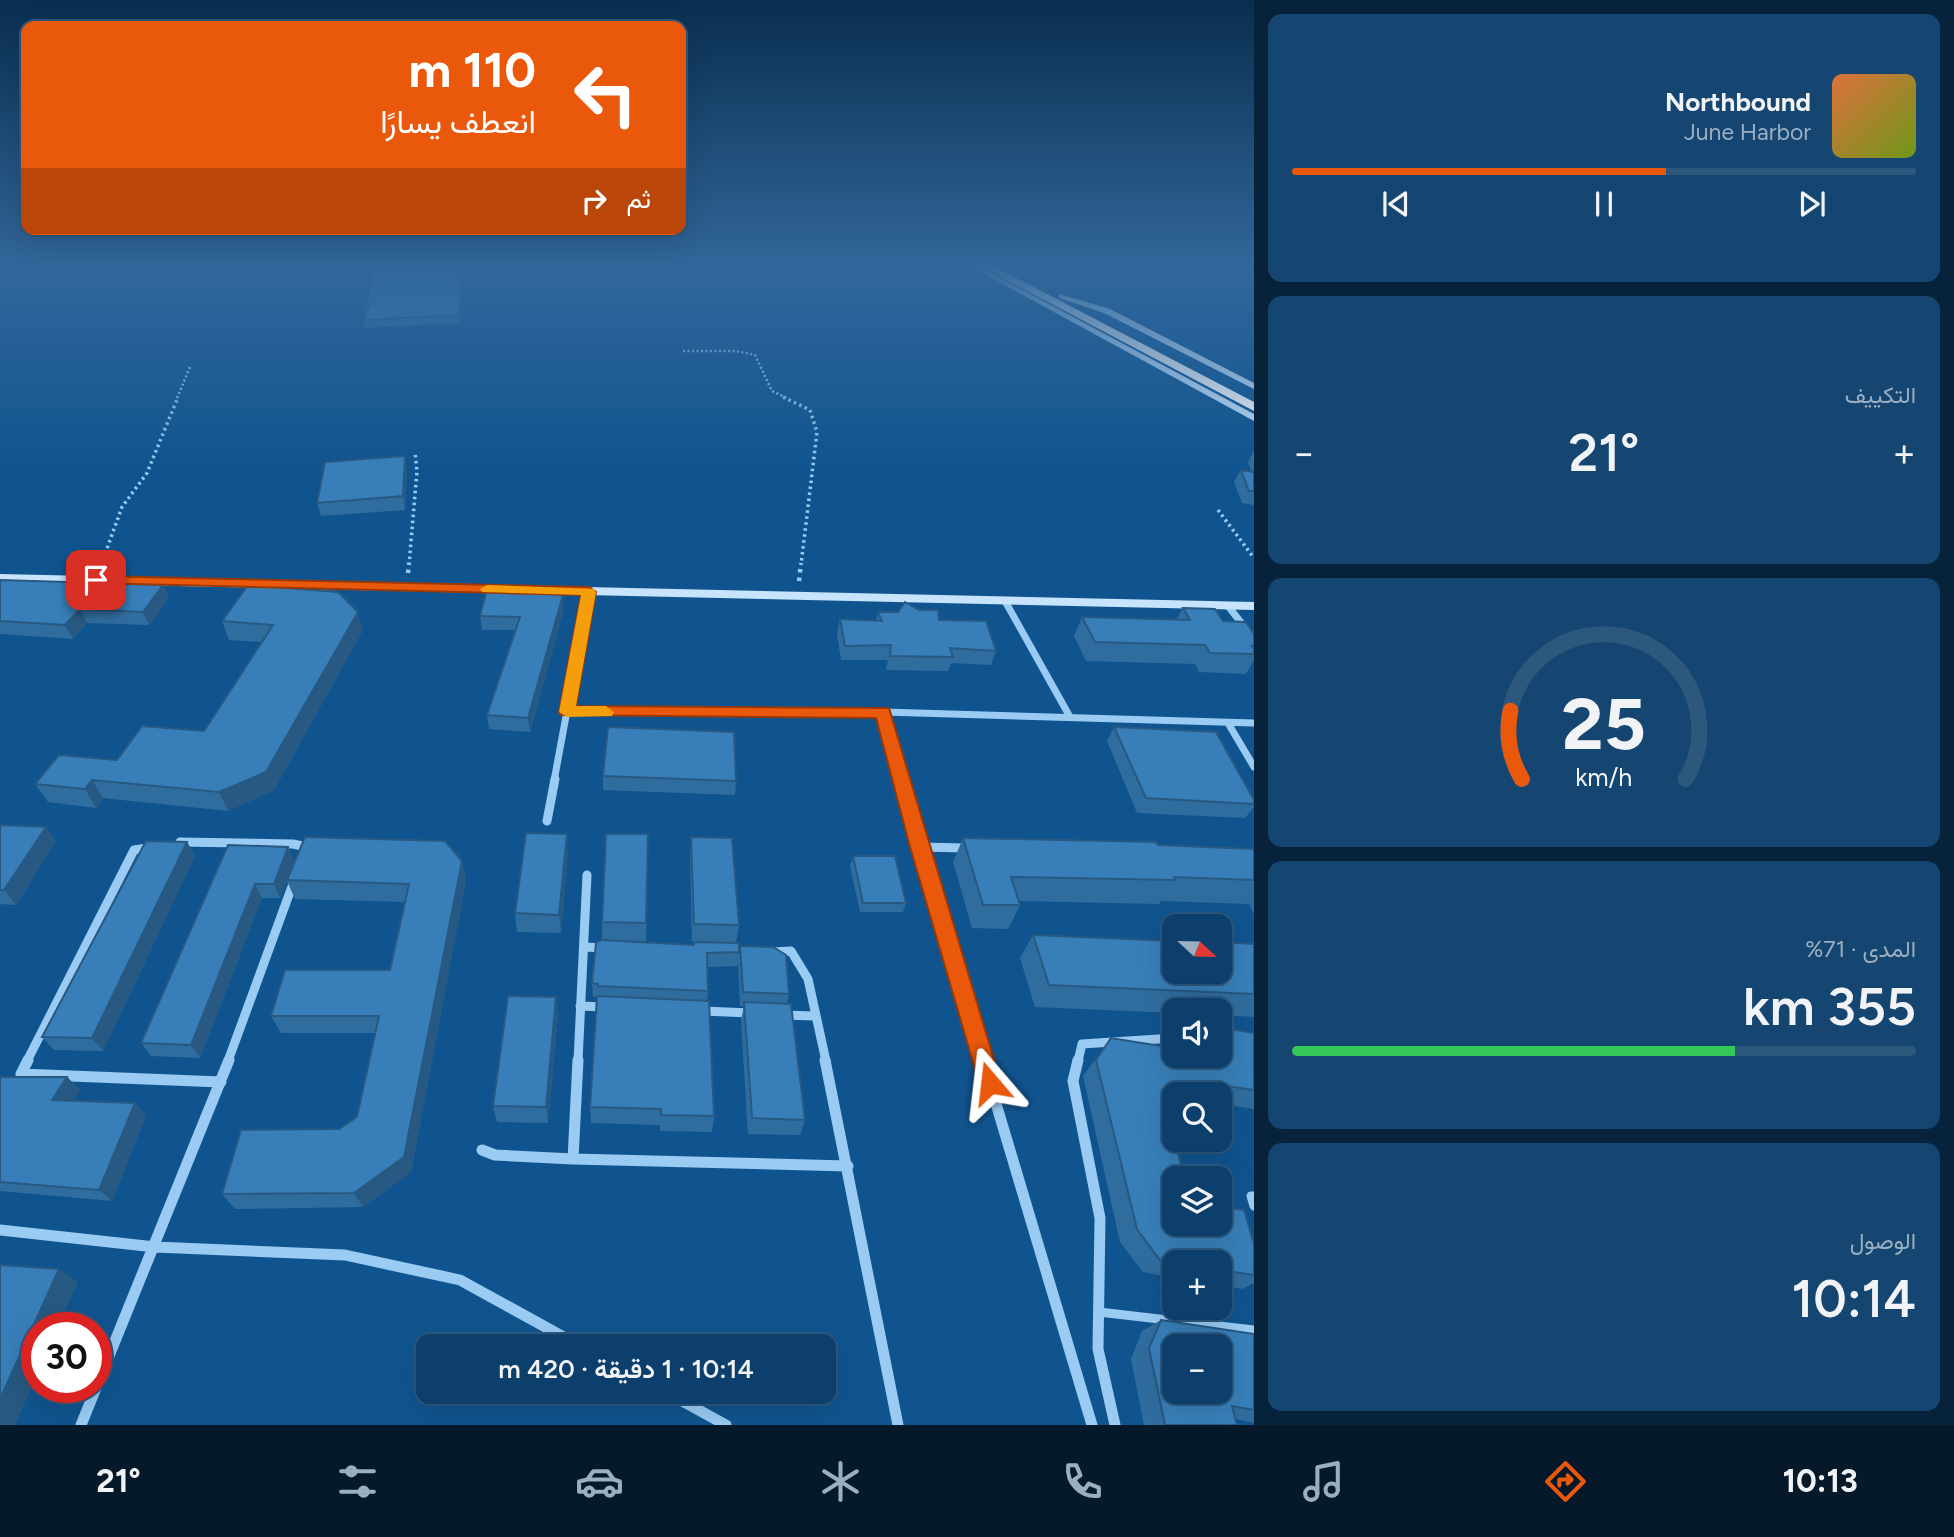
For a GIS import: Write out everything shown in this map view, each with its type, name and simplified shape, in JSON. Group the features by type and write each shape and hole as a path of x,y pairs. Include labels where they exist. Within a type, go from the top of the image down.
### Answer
{"highway":[{"path":"1117,336 1254,407"},
{"path":"1138,336 1254,396"}],"street":[{"path":"1101,336 1254,418"},
{"path":"1155,336 1254,386"},
{"path":"0,578 1254,606"},
{"path":"547,821 589,592"},
{"path":"1005,601 1070,717"},
{"path":"1228,606 1254,639"},
{"path":"567,712 883,712 1254,723"},
{"path":"883,712 919,847 1092,1425"},
{"path":"1228,723 1254,767"},
{"path":"167,844 293,844 307,846 303,858"},
{"path":"156,846 134,850 21,1074 221,1082"},
{"path":"919,847 975,849"},
{"path":"81,1425 221,1082 299,869"},
{"path":"573,1159 587,875"},
{"path":"584,947 611,948"},
{"path":"762,952 791,951 808,979 849,1166 898,1425"},
{"path":"580,1006 621,1008"},
{"path":"690,1011 759,1014"},
{"path":"773,1014 814,1016"},
{"path":"1115,1425 1098,1349 1100,1217 1073,1081 1082,1044 1162,1039"},
{"path":"482,1150 495,1155 573,1159 849,1166"},
{"path":"0,1230 155,1247 345,1255 460,1280 558,1334"},
{"path":"688,1404 726,1425"}],"lane":[{"path":"1254,1196 1251,1196 1254,1206"},
{"path":"1099,1312 1254,1330"}],"path":[{"path":"683,351 736,351 755,355 772,391 810,410 817,432 797,597"},
{"path":"96,580 122,508 147,473 190,367"},
{"path":"407,586 417,471 415,452"},
{"path":"1219,510 1254,558"}],"building":[{"path":"405,456 403,496 317,503 325,462"},
{"path":"1241,470 1254,472 1254,491 1249,491"},
{"path":"0,580 163,585 143,612 80,609 65,625 0,621"},
{"path":"248,585 338,592 358,612 266,772 219,792 92,780 85,789 35,784 59,755 117,760 142,726 204,731 273,625 222,621"},
{"path":"487,589 563,595 528,718 487,715 520,617 480,616"},
{"path":"905,602 919,610 938,610 939,620 986,621 996,651 950,648 953,657 890,656 891,645 845,646 840,619 882,621 878,612 898,612"},
{"path":"1183,608 1215,609 1223,621 1246,622 1254,634 1254,654 1210,653 1205,645 1095,642 1082,617 1190,620"},
{"path":"608,727 734,732 736,781 603,776"},
{"path":"1114,727 1216,732 1254,804 1146,798"},
{"path":"0,825 46,827 4,890 0,890"},
{"path":"526,833 567,834 559,915 515,913"},
{"path":"606,834 648,834 646,923 602,922"},
{"path":"305,837 445,841 462,861 404,1157 354,1193 222,1194 241,1130 339,1129 357,1117 379,1016 271,1016 285,970 390,970 409,884 287,880"},
{"path":"691,837 732,838 739,925 694,924"},
{"path":"963,838 1156,842 1158,845 1254,849 1254,880 1011,877 1020,905 983,905"},
{"path":"146,841 187,842 92,1038 42,1037"},
{"path":"228,845 288,847 274,884 255,884 191,1045 141,1043"},
{"path":"853,856 895,856 906,903 863,903"},
{"path":"1033,935 1162,940 1162,984 1232,984 1232,943 1254,944 1254,994 1049,985"},
{"path":"601,940 694,945 694,942 739,943 739,952 707,953 708,991 598,986 592,983 596,943"},
{"path":"740,946 773,947 786,955 789,994 743,992"},
{"path":"508,996 556,997 546,1107 493,1106"},
{"path":"597,996 709,1001 714,1116 661,1115 661,1109 590,1107"},
{"path":"744,1002 791,1004 805,1120 752,1118"},
{"path":"1232,1029 1254,1033 1254,1090 1232,1087 1232,1082 1162,1082 1162,1152 1178,1152 1182,1166 1162,1166 1162,1236 1232,1236 1232,1208 1244,1210 1254,1244 1254,1275 1232,1272 1232,1250 1162,1250 1160,1260 1137,1229 1096,1060 1111,1038 1162,1046 1162,1068 1232,1068"},
{"path":"0,1077 67,1077 52,1100 135,1103 99,1190 0,1182"},
{"path":"0,1265 59,1269 39,1312 21,1312 21,1353 0,1399"},
{"path":"1161,1320 1254,1334 1254,1410 1232,1406 1237,1425 1165,1425 1149,1348"}],"slow traffic":[{"path":"487,589 589,592 567,712 606,712"}],"route":[{"path":"96,580 589,592 567,712 883,712 919,847 990,1083"}]}
